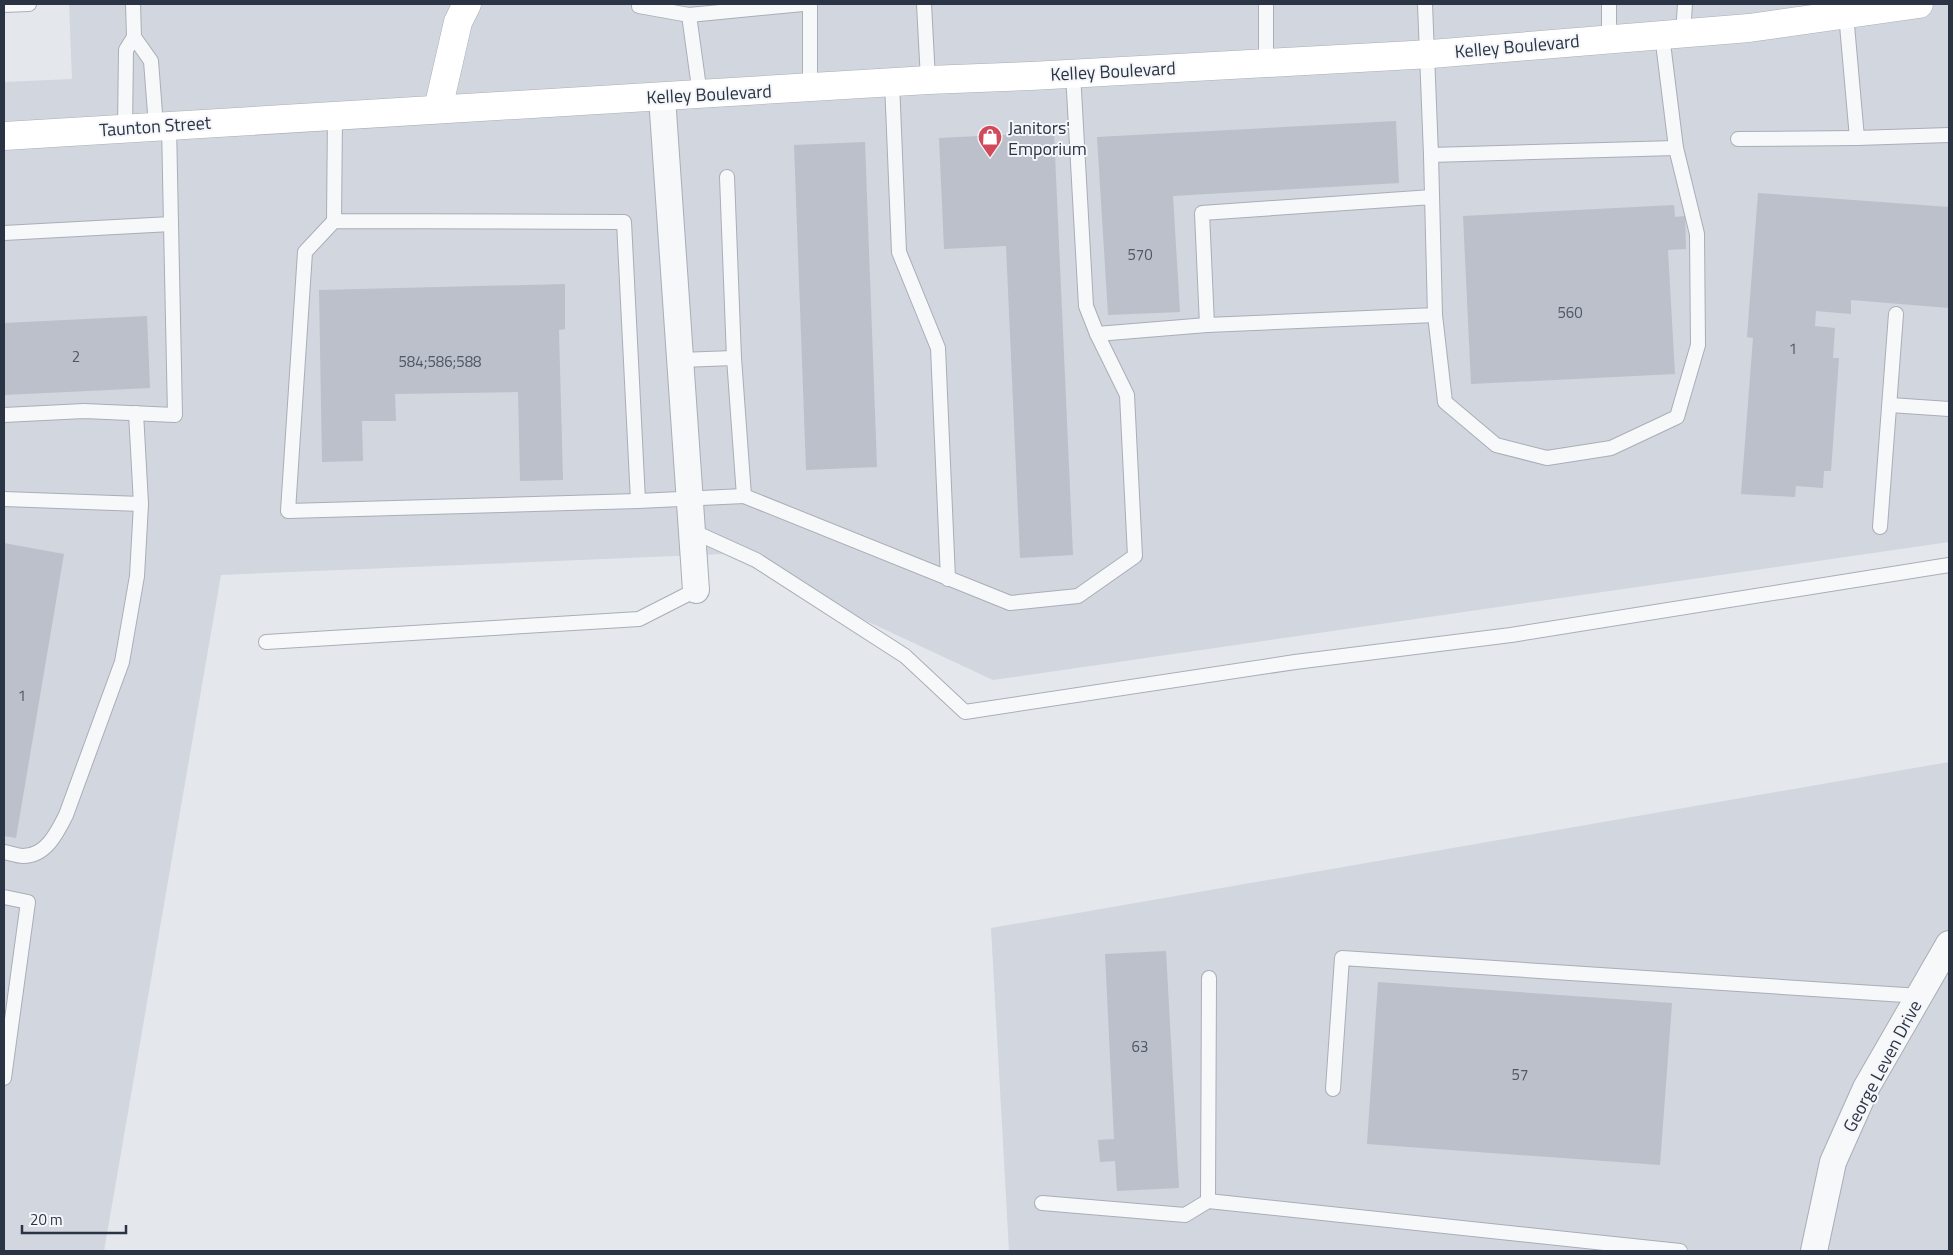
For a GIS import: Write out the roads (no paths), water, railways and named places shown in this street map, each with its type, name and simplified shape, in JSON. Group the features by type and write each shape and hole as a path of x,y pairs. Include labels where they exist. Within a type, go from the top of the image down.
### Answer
{"main road":[{"path":"438,109 458,22 468,4"},
{"name":"Kelley Boulevard","path":"305,116 700,95 928,80 1428,54 1748,28 1919,4"},
{"name":"Taunton Street","path":"4,136 305,116"}],"street":[{"path":"662,97 696,590"},
{"name":"George Leven Drive","path":"1814,1251 1833,1162 1866,1088 1949,944"}],"lane":[{"path":"4,5 29,4"},
{"path":"125,128 126,50 134,37 133,4"},
{"path":"638,4 638,6 689,15 803,4"},
{"path":"810,4 810,88"},
{"path":"924,4 928,80"},
{"path":"1266,4 1266,62"},
{"path":"1425,4 1435,315 1445,402 1496,445 1547,458 1611,448 1677,417 1698,346 1697,234 1676,148 1672,34 1685,4"},
{"path":"1609,4 1609,39"},
{"path":"1846,14 1857,138"},
{"path":"689,15 700,95"},
{"path":"4,415 84,411 175,415 171,224 162,126 151,61 134,37"},
{"path":"335,115 334,221 305,252 288,511 689,500 744,496 1010,603 1078,596 1135,556 1127,395 1097,334 1086,306 1073,73"},
{"path":"892,82 898,252 938,348 948,579"},
{"path":"1738,139 1949,135"},
{"path":"1431,156 1676,148"},
{"path":"727,178 734,358 744,496"},
{"path":"1207,325 1202,213 1432,198"},
{"path":"334,221 624,222 638,501"},
{"path":"4,233 171,224"},
{"path":"1880,528 1896,314"},
{"path":"1097,334 1207,325 1435,315"},
{"path":"680,360 734,358"},
{"path":"1890,405 1949,409"},
{"path":"4,852 24,856 43,850 56,834 66,815 122,662 137,576 141,504 136,413"},
{"path":"4,498 141,504"},
{"path":"692,531 756,560 905,656 965,712 1295,662 1511,635 1949,565"},
{"path":"266,642 639,619 696,590"},
{"path":"4,897 28,902 4,1078"},
{"path":"1333,1089 1342,958 1920,996"},
{"path":"1208,1201 1209,978"},
{"path":"1042,1203 1184,1215 1208,1201 1680,1251"}],"place":[{"name":"Janitors' Emporium","path":"990,158"}]}
